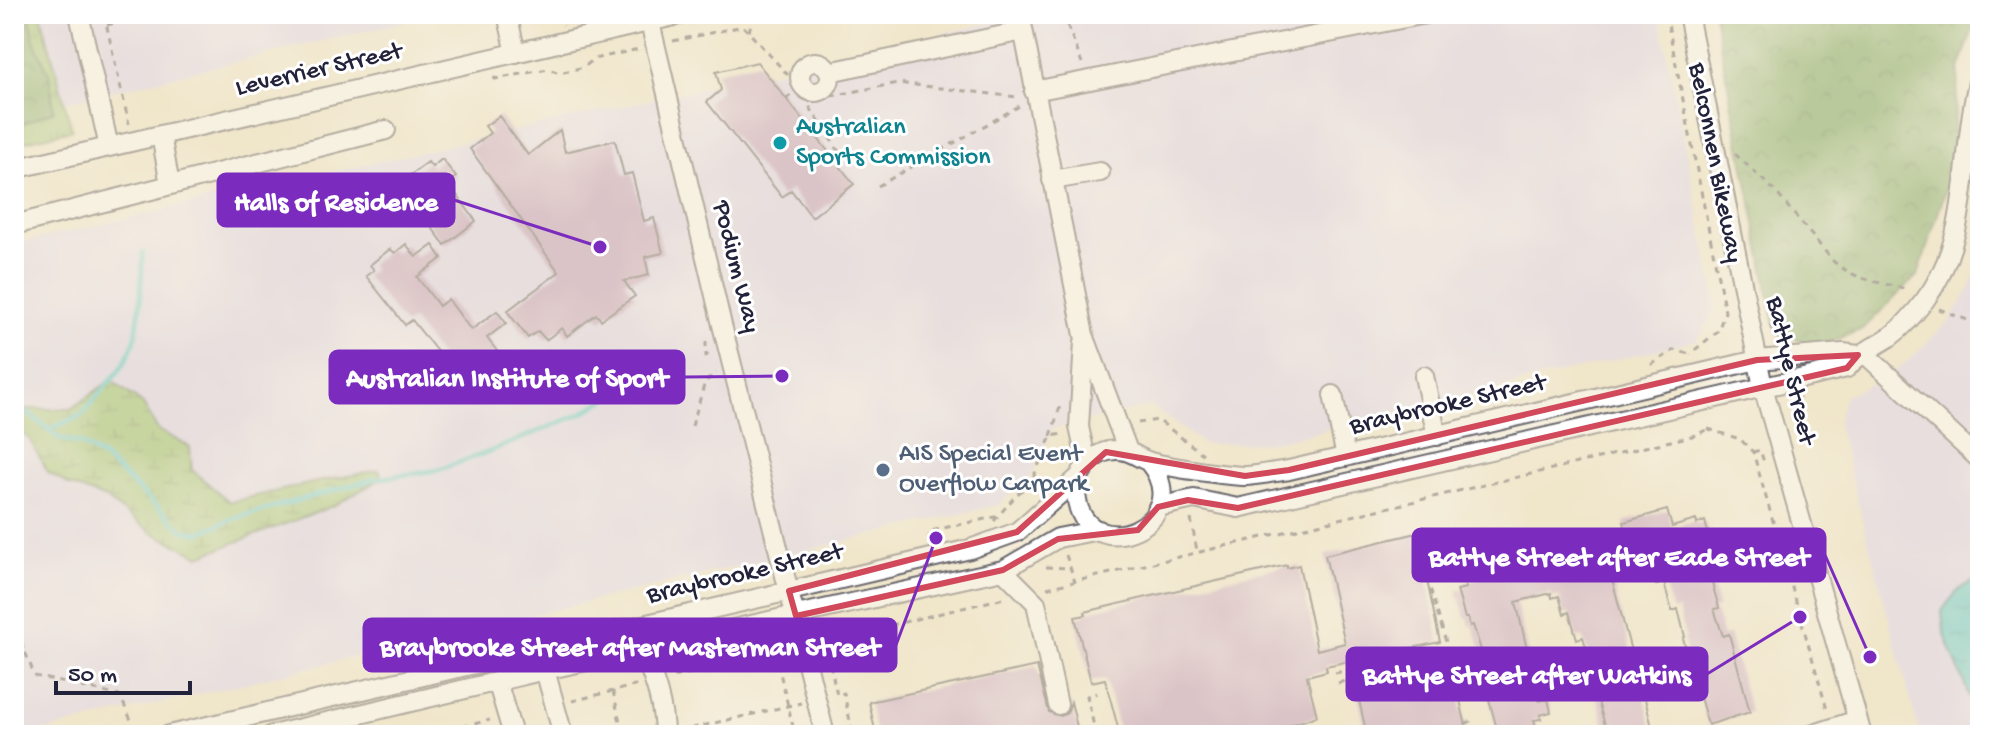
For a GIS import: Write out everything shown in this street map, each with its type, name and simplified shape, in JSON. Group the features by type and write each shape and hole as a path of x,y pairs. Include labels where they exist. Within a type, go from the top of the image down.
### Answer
{"street":[{"path":"79,14 109,147"},
{"path":"507,14 516,53"},
{"name":"Leverrier Street","path":"14,169 516,53 649,18 683,14"},
{"path":"1034,91 1426,14"},
{"name":"Battye Street","path":"1688,14 1763,387 1860,728"},
{"name":"Podium Way","path":"649,18 730,359 825,735"},
{"path":"805,91 801,74 810,64 823,65 829,72 1022,22 1084,335 1128,451"},
{"name":"Braybrooke Street","path":"1158,507 1194,499 1238,508 1847,368 1861,354 1894,334 1925,301 1941,275 1961,213 1980,75"},
{"path":"14,225 386,130"},
{"path":"161,135 170,185"},
{"path":"1052,180 1100,172"},
{"path":"1083,470 1106,452 1128,451 1148,461 1159,478 1161,498 1147,524 1119,535 1099,530 1083,516 1079,507 1076,487 1083,470 1079,427 1084,335"},
{"path":"1861,354 1980,460"},
{"name":"Braybrooke Street","path":"1148,461 1245,476 1289,470 1757,360 1861,354"},
{"path":"1424,376 1437,436"},
{"path":"1333,395 1346,457"},
{"name":"Braybrooke Street","path":"169,735 970,549 1017,532 1083,470"},
{"path":"1289,470 1294,495"},
{"name":"Braybrooke Street","path":"272,735 642,648 1003,570 1058,538 1099,530"},
{"path":"1003,570 1036,603 1058,705"},
{"path":"642,648 655,681 664,718 664,735"},
{"path":"545,670 563,735"},
{"path":"497,681 513,735"},
{"path":"1811,735 1832,728 1860,728"}],"path":[{"path":"104,14 130,128"},
{"path":"107,25 153,14"},
{"path":"749,14 749,32"},
{"path":"929,18 945,14"},
{"path":"1063,14 1083,68"},
{"name":"Belconnen Bikeway","path":"1666,14 1725,312 1718,331 1690,354"},
{"path":"743,26 805,91 807,103 839,152"},
{"path":"495,79 548,69 560,73 584,67 594,59"},
{"path":"786,99 805,91 898,83 1021,97 1023,104 878,186"},
{"path":"1734,153 1774,190 1844,270 1858,279 1913,292 1963,320 1980,325"},
{"path":"692,426 705,382 730,359"},
{"path":"1793,428 1792,412 1800,396"},
{"path":"557,705 1696,435 1708,429 1740,439 1753,452 1832,728"},
{"path":"922,542 930,540 930,531 999,516"},
{"path":"1351,674 1388,668 1401,662 1425,661 1449,652 1428,581 1425,582"},
{"path":"14,619 35,676 120,696 138,735"},
{"path":"825,641 837,695"},
{"path":"775,652 795,735"},
{"path":"1335,673 1349,670 1351,674 1352,679 1338,683"},
{"path":"613,691 623,735"},
{"path":"664,735 844,693 853,735"},
{"path":"1096,735 1087,696 1097,693"},
{"path":"428,735 506,716"},
{"path":"1465,723 1470,722 1473,735"},
{"path":"1338,735 1349,733"}],"highlighted area":[{"path":"1858,355 1847,368 1238,508 1188,500 1158,507 1138,530 1058,539 1003,570 796,616 789,591 1017,532 1106,452 1245,476 1289,470 1757,360"}],"shaded area":[{"path":"14,14 438,14 14,114"},
{"path":"1030,14 1659,14 1717,308 1697,340 1275,442 1204,444 1151,406 1052,429 1032,475 998,505 25,735 14,735 14,244"},
{"path":"1980,261 1980,735 1920,735 1837,424 1845,396 1879,381 1910,360 1951,319 1971,287"}],"green space":[{"path":"14,14 41,14 72,130 14,144"},
{"path":"14,14 30,14 34,41 49,74 54,111 14,127"},
{"path":"1714,14 1978,14 1959,70 1950,177 1918,275 1863,329 1819,347 1779,334 1774,321"},
{"path":"111,380 143,404 158,430 190,447 192,470 230,502 379,470 382,478 333,506 200,556 151,532 106,499 69,485 48,472 28,437 14,431 14,409 71,409"}],"water":[{"path":"1980,580 1980,724 1944,632 1942,611 1963,587"}],"building":[{"name":"Australian Sports Commission","path":"757,62 854,184 812,217 791,190 782,197 707,102 721,90 716,72"},
{"path":"499,116 528,155 560,130 565,152 615,140 624,175 632,173 644,221 654,218 663,253 645,257 649,275 624,281 635,296 601,320 596,314 567,336 562,328 546,340 538,331 528,338 507,311 559,272 470,149 490,133 485,126"},
{"path":"442,159 456,177 448,183 476,221 445,245 403,189 412,182 408,177 428,162 432,167"},
{"path":"406,244 416,257 433,245 442,258 417,277 439,306 448,299 471,330 497,311 506,323 487,338 497,351 486,359 489,364 471,378 467,373 459,379 412,320 405,325 366,276 374,270 370,265 390,249 395,253"},
{"path":"1667,510 1672,527 1696,520 1697,524 1705,521 1712,548 1703,551 1719,608 1714,609 1723,636 1729,634 1750,712 1708,725 1683,638 1678,609 1672,611 1664,583 1656,585 1651,568 1612,579 1637,674 1646,671 1650,684 1642,687 1654,735 1608,735 1587,665 1591,664 1583,637 1577,639 1569,612 1564,614 1559,596 1552,598 1551,593 1516,602 1539,701 1548,699 1551,712 1534,720 1539,735 1498,733 1487,692 1494,690 1473,625 1470,626 1468,618 1465,618 1457,590 1466,588 1464,582 1518,568 1520,573 1552,563 1551,558 1628,539 1624,522"},
{"path":"1417,533 1440,642 1326,666 1327,671 1307,676 1317,716 1276,730 1277,735 1120,735 1105,679 1091,682 1075,617 1139,599 1287,565 1287,568 1299,565 1317,650 1345,643 1325,555"},
{"path":"1037,666 1049,712 1061,716 1067,713 1071,702 1079,735 876,735 869,702"},
{"path":"1449,674 1455,701 1460,700 1468,735 1411,735 1411,729 1367,735 1357,692 1423,675 1424,679"}],"waterway":[{"path":"50,429 82,415 123,366 135,340 143,253"},
{"path":"14,414 28,413 60,439 80,443 105,459 184,531 199,533 232,519 374,479 438,470 491,451 583,413 677,355"}],"place":[{"name":"Australian Sports Commission","path":"780,143"},
{"name":"Halls of Residence","path":"600,247"},
{"name":"Australian Institute of Sport","path":"782,376"},
{"name":"AIS Special Event Overflow Carpark","path":"883,470"},
{"name":"Braybrooke Street after Masterman Street","path":"936,538"},
{"name":"Battye Street after Watkins","path":"1800,617"},
{"name":"Battye Street after Eade Street","path":"1870,657"}]}
